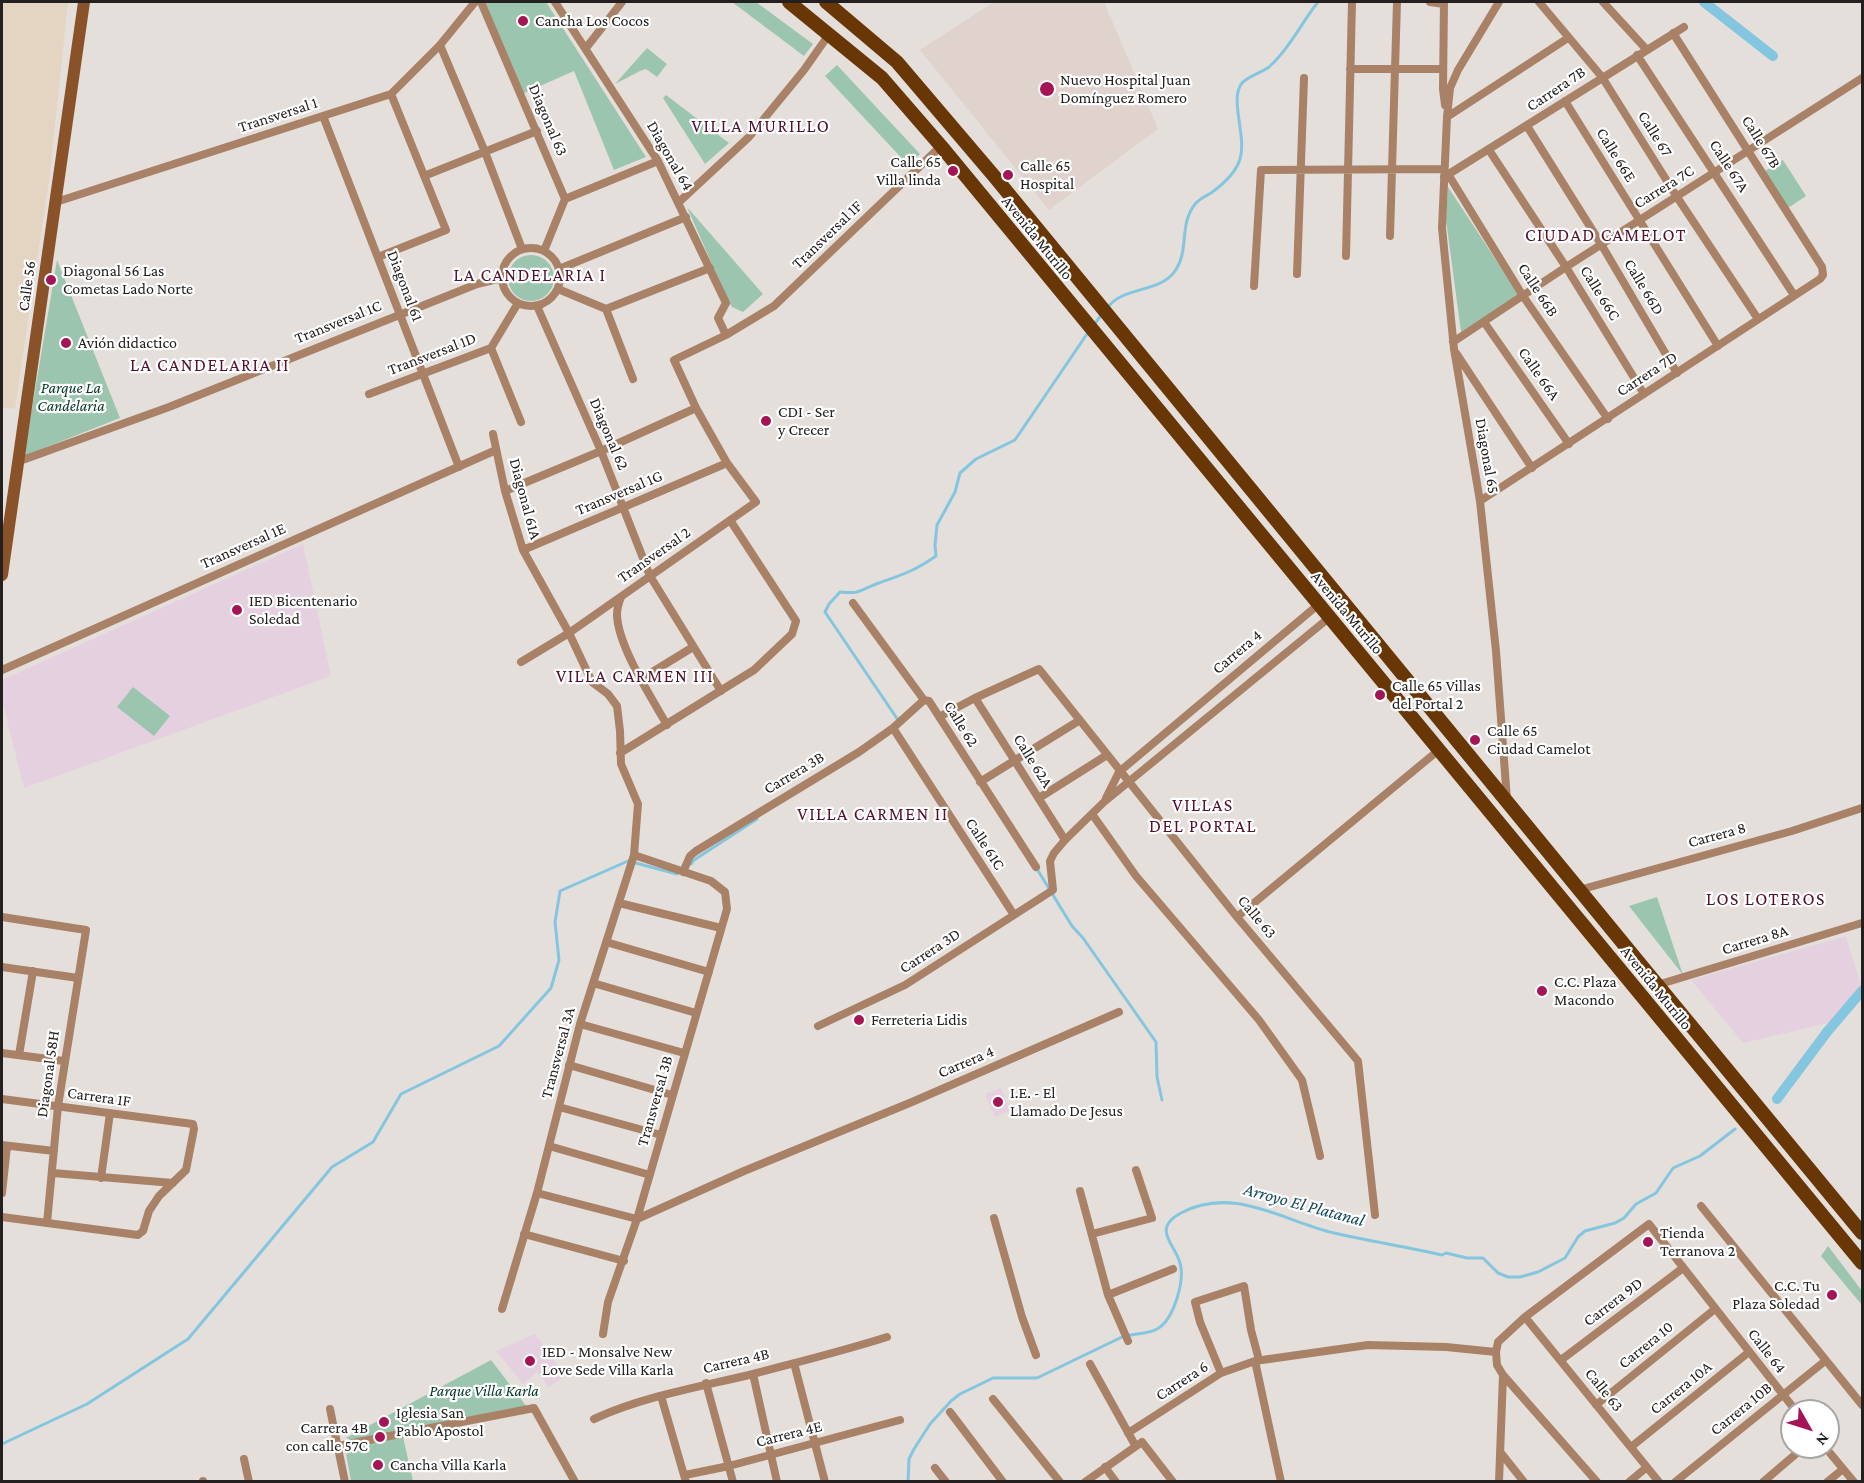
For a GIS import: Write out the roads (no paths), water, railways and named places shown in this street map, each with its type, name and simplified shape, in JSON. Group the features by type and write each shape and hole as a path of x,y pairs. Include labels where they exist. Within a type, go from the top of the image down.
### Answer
{"main road":[{"name":"Calle 56","path":"2,575 84,2"},
{"name":"Avenida Murillo","path":"789,2 830,33 882,78 941,146 1863,1263"},
{"name":"Avenida Murillo","path":"826,2 897,62 987,167 1863,1233"}],"street":[{"name":"Transversal 1","path":"56,202 391,94 440,45 475,2"},
{"name":"Diagonal 63","path":"481,2 565,199"},
{"name":"Diagonal 64","path":"555,2 658,161 726,303 718,318 726,335"},
{"path":"585,48 622,2"},
{"path":"1346,256 1352,2"},
{"path":"1390,236 1397,2"},
{"path":"1430,2 1444,3 1443,89 1447,117"},
{"path":"1447,117 1450,88 1454,79 1499,2"},
{"name":"Calle 67","path":"1539,2 1602,76 1677,197 1758,319"},
{"path":"1603,2 1646,49"},
{"name":"Carrera 7B","path":"1445,173 1489,150 1602,76 1684,27"},
{"path":"679,202 749,137 804,70 830,33"},
{"name":"Calle 67B","path":"1673,33 1822,267"},
{"path":"1447,117 1568,38"},
{"path":"440,45 485,152 522,249"},
{"name":"Calle 67A","path":"1637,55 1794,295"},
{"path":"1350,69 1443,69"},
{"path":"1297,274 1304,78"},
{"name":"Carrera 7C","path":"1453,346 1484,322 1566,267 1863,78"},
{"path":"378,257 446,230 391,94"},
{"name":"Calle 66E","path":"1565,101 1718,346"},
{"name":"Diagonal 61","path":"323,116 459,466"},
{"name":"Diagonal 65","path":"1447,117 1442,228 1453,346 1480,501 1497,658 1507,800"},
{"name":"Calle 66D","path":"1527,126 1602,244 1677,373"},
{"path":"424,176 537,131"},
{"name":"Transversal 1F","path":"726,335 774,306 941,146"},
{"name":"Calle 66C","path":"1489,150 1566,267 1644,394"},
{"path":"544,251 565,199 658,161"},
{"path":"1254,286 1261,170 1393,169 1445,173"},
{"name":"Calle 66B","path":"1445,173 1523,296 1608,418"},
{"path":"559,269 686,217"},
{"path":"537,248 544,251 550,255 559,269 558,289 553,297 537,306 518,303 508,296 504,289 502,278 504,266 508,259 522,249 537,248"},
{"name":"Carrera 7D","path":"1480,501 1820,279 1823,274 1822,267"},
{"path":"558,289 606,309 710,268"},
{"name":"Transversal 1C","path":"17,462 169,407 400,313 477,284 502,278"},
{"name":"Transversal 1D","path":"369,394 491,348 518,303"},
{"name":"Diagonal 62","path":"537,306 602,451 650,576 721,691"},
{"path":"606,309 633,379"},
{"name":"Calle 66A","path":"1484,322 1569,444"},
{"path":"726,335 674,360 696,408 727,463"},
{"path":"1453,346 1532,468"},
{"path":"491,348 521,422"},
{"path":"505,491 602,451 696,408"},
{"name":"Diagonal 61A","path":"493,434 505,491 523,550 592,682 608,694 617,706 624,776 638,804"},
{"name":"Transversal 1E","path":"2,670 496,450"},
{"name":"Transversal 2","path":"522,662 568,633 756,502 727,463"},
{"name":"Transversal 1G","path":"523,550 727,463"},
{"path":"620,753 721,691 763,662 792,634 796,621 730,520"},
{"path":"621,596 617,615 620,632 641,679 667,725"},
{"name":"Calle 62","path":"853,603 924,700 929,701 1036,867"},
{"name":"Carrera 4","path":"1104,802 1119,772 1319,604"},
{"name":"Carrera 4","path":"1051,892 1050,861 1054,853 1092,813 1330,617"},
{"path":"1268,646 1278,659"},
{"path":"641,679 693,647"},
{"name":"Calle 63","path":"975,698 1039,669 1119,772 1358,1061 1374,1215"},
{"path":"939,717 975,698"},
{"name":"Calle 62A","path":"975,698 1065,840"},
{"name":"Carrera 3B","path":"683,872 690,856 696,851 859,752 893,728 924,700"},
{"path":"981,783 1080,720"},
{"name":"Calle 61C","path":"893,728 1014,915"},
{"path":"1237,917 1440,749"},
{"path":"1039,798 1107,755"},
{"name":"Transversal 3A","path":"502,1310 537,1193 580,1024 634,855 638,804"},
{"name":"Carrera 8","path":"1579,890 1792,831 1863,808"},
{"path":"1092,813 1136,876 1259,1020 1302,1080 1320,1156"},
{"path":"634,855 683,872"},
{"name":"Transversal 3B","path":"603,1334 608,1302 637,1219 727,909 725,892 711,881 683,872"},
{"name":"Carrera 3D","path":"818,1026 900,988 1051,892"},
{"path":"620,903 721,928"},
{"name":"Diagonal 58H","path":"2,917 86,930 58,1106 47,1223"},
{"name":"Carrera 8A","path":"1657,985 1863,923"},
{"path":"606,942 709,972"},
{"path":"2,967 78,978"},
{"path":"19,1055 33,971"},
{"path":"593,983 696,1013"},
{"name":"Carrera 4","path":"637,1219 744,1171 912,1102 1119,1012"},
{"path":"580,1024 684,1053"},
{"path":"2,1053 64,1061"},
{"path":"569,1065 672,1095"},
{"name":"Carrera 1F","path":"2,1099 193,1125 186,1170 173,1183"},
{"path":"559,1107 661,1135"},
{"path":"101,1178 110,1113"},
{"path":"2,1193 4,1145 54,1151"},
{"path":"549,1146 650,1175"},
{"path":"1092,1234 1152,1218 1136,1170"},
{"path":"53,1173 173,1183"},
{"path":"2,1217 138,1234 143,1231 149,1211 159,1196 173,1183"},
{"path":"1080,1191 1108,1295 1128,1341"},
{"path":"537,1193 637,1219"},
{"path":"1701,1206 1863,1406"},
{"path":"994,1218 1022,1317 1036,1355"},
{"name":"Calle 64","path":"1525,1317 1649,1224 1787,1399"},
{"path":"524,1234 624,1261"},
{"name":"Carrera 9D","path":"1561,1360 1683,1268"},
{"path":"1108,1295 1173,1269"},
{"path":"1221,1373 1200,1322 1195,1302 1244,1286 1281,1482"},
{"name":"Carrera 10","path":"1596,1404 1715,1310"},
{"path":"1525,1317 1498,1342 1497,1365 1503,1375 1597,1482"},
{"name":"Calle 63","path":"1525,1317 1659,1482"},
{"name":"Carrera 4B","path":"594,1419 616,1409 706,1383 753,1374 887,1336"},
{"name":"Carrera 6","path":"1128,1433 1221,1373 1257,1361 1368,1345 1446,1347 1496,1352"},
{"name":"Carrera 10A","path":"1631,1448 1749,1352"},
{"name":"Carrera 10B","path":"1675,1482 1825,1361"},
{"path":"794,1363 825,1482"},
{"path":"1090,1364 1128,1433 1173,1482"},
{"path":"753,1374 777,1482"},
{"path":"1498,1482 1503,1375"},
{"path":"706,1383 733,1482"},
{"path":"661,1396 685,1478"},
{"path":"993,1399 1060,1482"},
{"path":"338,1446 534,1408 575,1482"},
{"path":"330,1409 345,1482"},
{"path":"950,1412 1003,1482"},
{"name":"Carrera 4E","path":"685,1478 900,1420"},
{"path":"1085,1482 1138,1443"},
{"path":"1501,1453 1524,1482"},
{"path":"244,1459 249,1482"},
{"path":"1763,1482 1790,1459"},
{"path":"1835,1459 1854,1482"},
{"path":"1105,1467 1116,1482"},
{"path":"1629,1482 1647,1467"},
{"path":"935,1468 946,1482"},
{"path":"1827,1482 1843,1468"}],"waterway":[{"path":"1108,307 1123,296 1160,283 1175,271 1182,254 1185,228 1191,211 1197,202 1228,178 1240,159 1242,150 1238,90 1248,78 1269,67 1276,60 1318,2"},
{"path":"1704,2 1773,56"},
{"path":"1093,326 1102,314"},
{"path":"898,720 825,612 840,592 859,591 907,573 936,556 937,525 955,492 960,473 976,459 1015,440 1089,331"},
{"path":"691,864 757,819"},
{"path":"2,1444 87,1404 188,1339 332,1167 373,1142 401,1094 499,1046 551,988 559,960 555,922 560,891 628,861 677,874"},
{"path":"1037,869 1072,926 1083,938 1156,1042 1157,1077 1162,1100"},
{"name":"Arroyo El Platanal","path":"1777,1099 1827,1032 1862,991"},
{"name":"Arroyo El Platanal","path":"908,1482 909,1459 914,1449 930,1424 960,1394 993,1378 1037,1378 1122,1337 1149,1332 1163,1324 1173,1309 1181,1279 1180,1263 1166,1231 1167,1225 1181,1213 1200,1205 1239,1204 1334,1233 1442,1255 1446,1253 1467,1258 1483,1258 1498,1273 1508,1277 1520,1277 1538,1272 1565,1258 1578,1237 1585,1231 1615,1223 1624,1218 1636,1204 1656,1193 1673,1168 1700,1156 1735,1129"}],"place":[{"name":"Cancha Los Cocos","path":"523,21"},
{"name":"Nuevo Hospital Juan Domínguez Romero","path":"1047,89"},
{"name":"Calle 65 Villa linda","path":"953,171"},
{"name":"Calle 65 Hospital","path":"1008,175"},
{"name":"Diagonal 56 Las Cometas Lado Norte","path":"51,280"},
{"name":"Avión didactico","path":"66,343"},
{"name":"CDI - Ser y Crecer","path":"766,421"},
{"name":"IED Bicentenario Soledad","path":"237,610"},
{"name":"Calle 65 Villas del Portal 2","path":"1380,695"},
{"name":"Calle 65 Ciudad Camelot","path":"1475,740"},
{"name":"C.C. Plaza Macondo","path":"1542,991"},
{"name":"Ferreteria Lidis","path":"859,1020"},
{"name":"I.E. - El Llamado De Jesus","path":"998,1102"},
{"name":"Tienda Terranova 2","path":"1648,1242"},
{"name":"C.C. Tu Plaza Soledad","path":"1832,1295"},
{"name":"IED - Monsalve New Love Sede Villa Karla","path":"530,1361"},
{"name":"Iglesia San Pablo Apostol","path":"384,1422"},
{"name":"Carrera 4B con calle 57C","path":"380,1437"},
{"name":"Cancha Villa Karla","path":"378,1465"}],"district":[{"name":"VILLA MURILLO","path":"761,126"},
{"name":"CIUDAD CAMELOT","path":"1606,235"},
{"name":"LA CANDELARIA I","path":"530,275"},
{"name":"LA CANDELARIA II","path":"210,365"},
{"name":"VILLA CARMEN III","path":"635,676"},
{"name":"VILLA CARMEN II","path":"873,814"},
{"name":"VILLAS DEL PORTAL","path":"1203,815"},
{"name":"LOS LOTEROS","path":"1766,899"}],"park label":[{"name":"Parque La Candelaria","path":"71,397"},
{"name":"Parque Villa Karla","path":"484,1391"}]}
